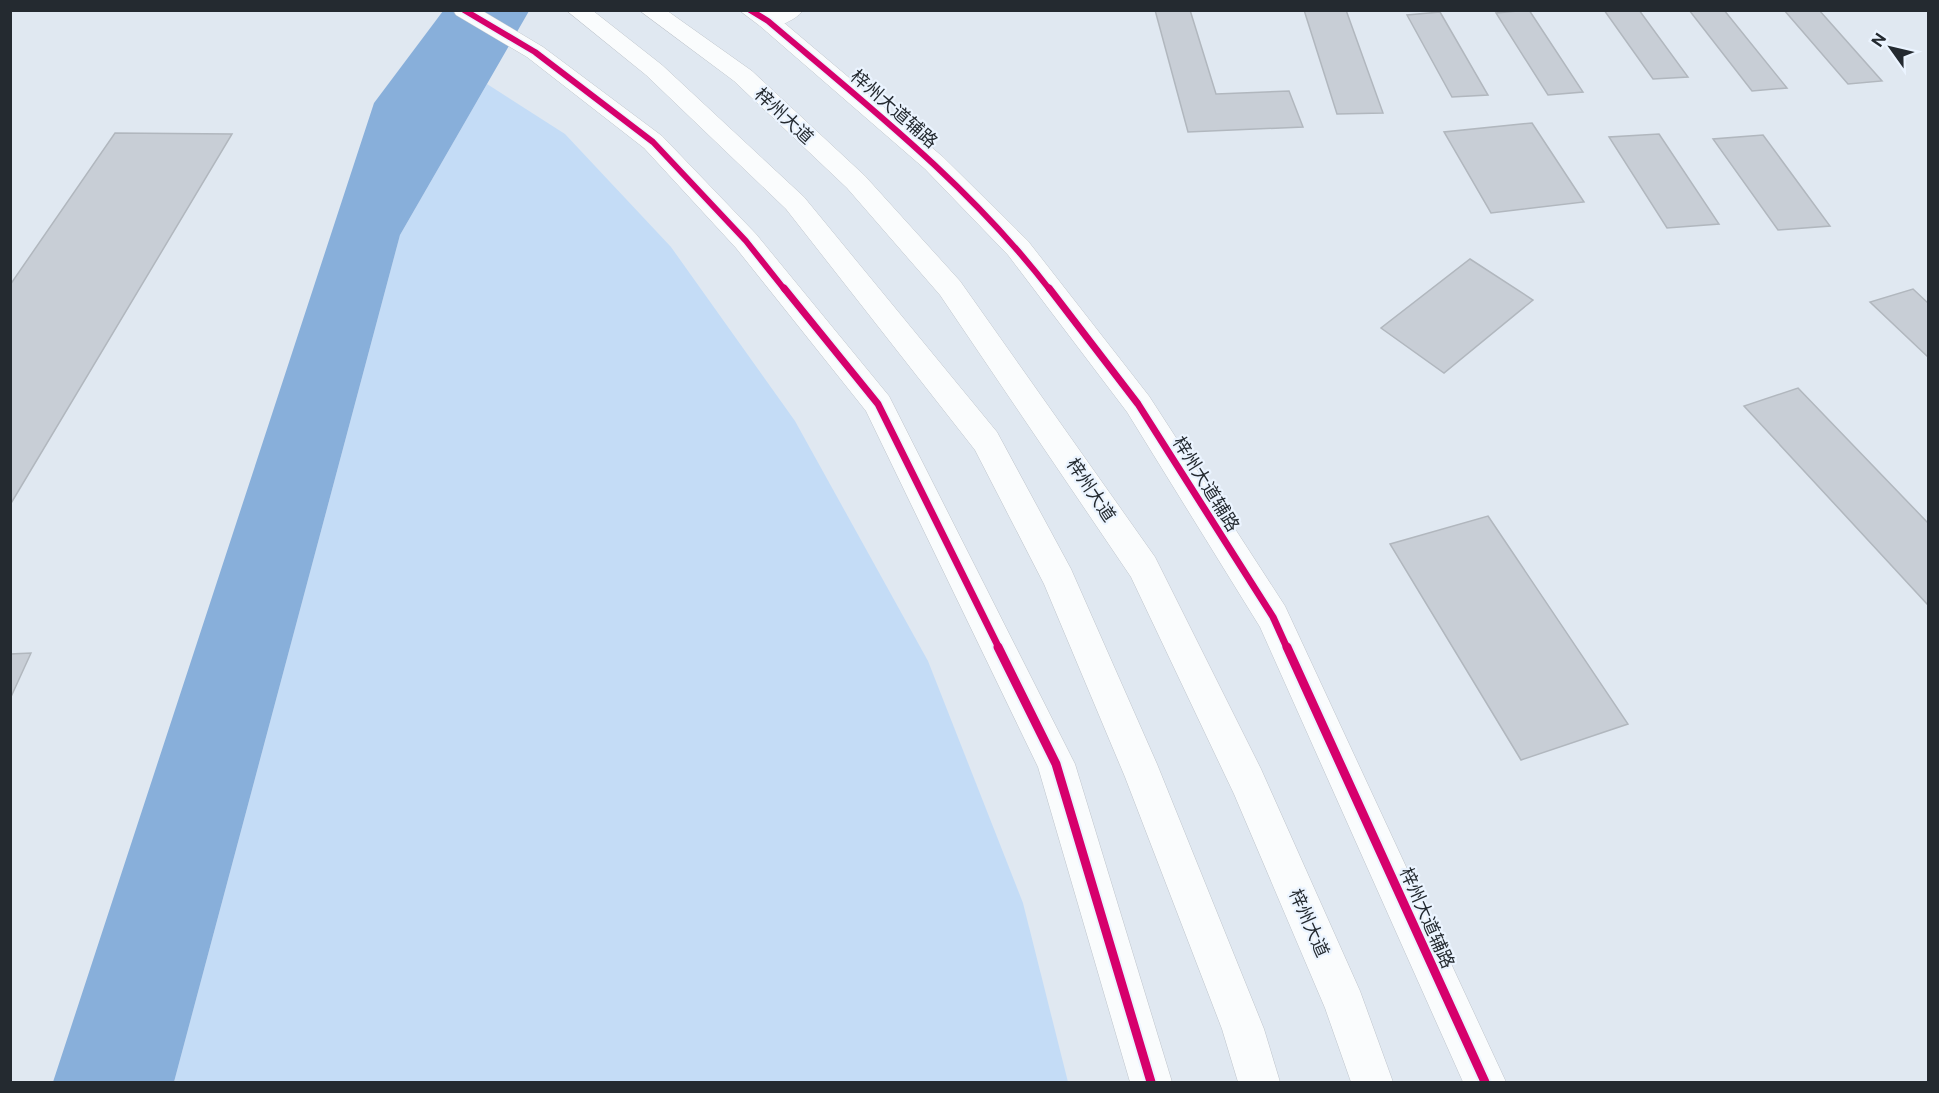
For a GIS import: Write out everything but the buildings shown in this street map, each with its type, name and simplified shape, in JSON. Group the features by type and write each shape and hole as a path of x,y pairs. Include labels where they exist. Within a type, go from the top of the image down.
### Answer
{"main road":[{"path":"464,10 536,52 653,142 746,241 878,404 1056,764 1151,1083"},
{"path":"577,10 654,70 795,203 986,441 1059,579 1144,777 1243,1029 1259,1083"},
{"name":"梓州大道","path":"650,10 743,76 856,182 942,279 1041,417 1143,567 1248,782 1346,1006 1372,1083"},
{"name":"梓州大道辅路","path":"770,14 934,163 1018,248 1138,404 1273,617 1485,1083"}],"shaded area":[{"path":"487,84 565,134 671,247 795,421 928,661 1023,903 1068,1082 174,1082 400,235"}],"water":[{"path":"443,11 529,11 400,235 174,1082 53,1082 374,103"}],"cycle path":[{"path":"464,10 535,52 653,142 746,241 878,404 1056,764 1151,1082"},
{"path":"750,10 768,21 934,163 1018,248 1138,404 1273,617 1485,1082"}]}
